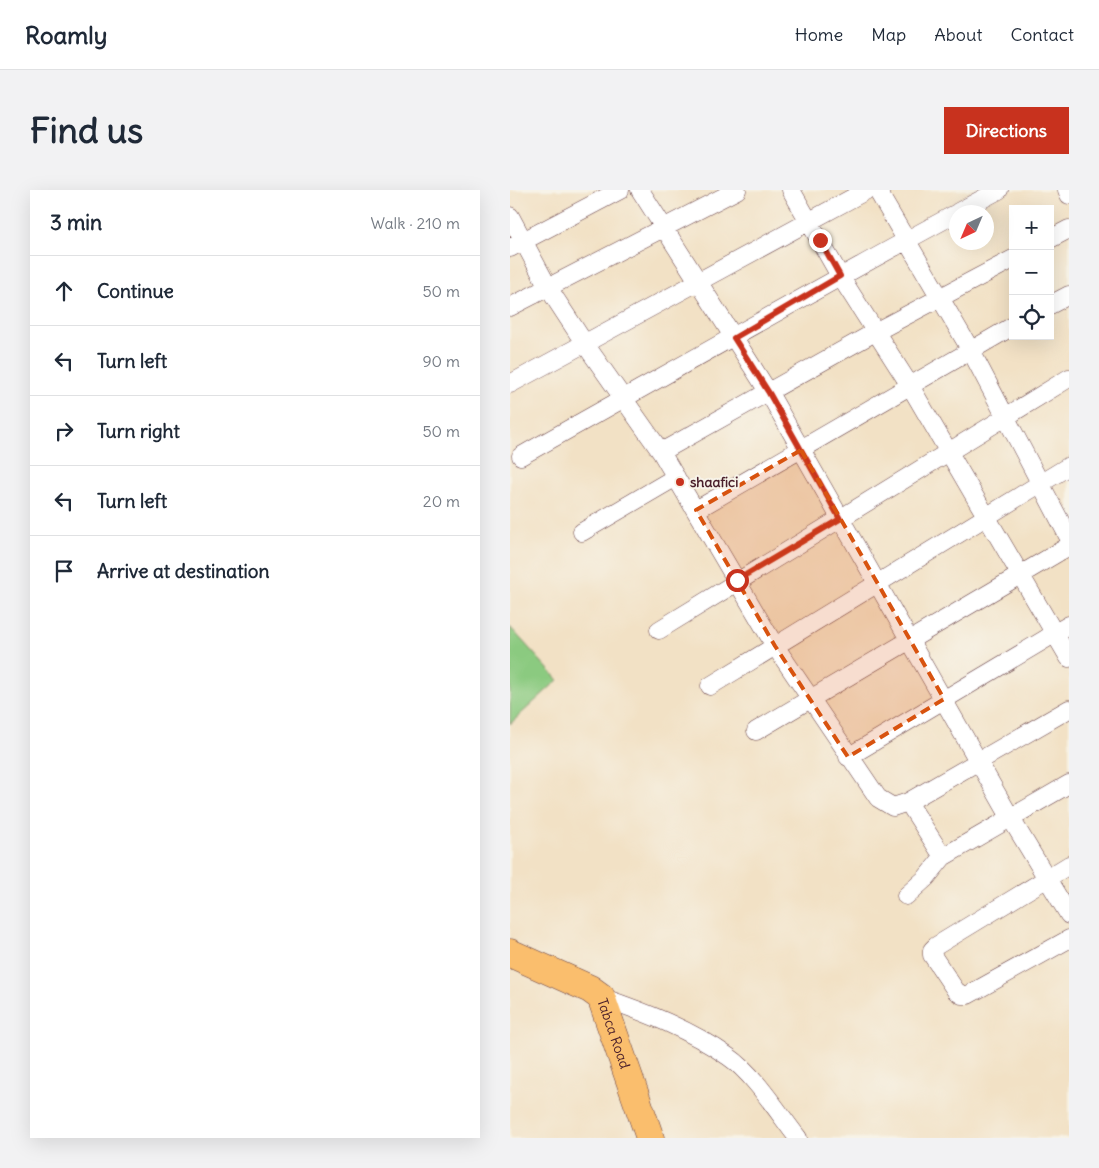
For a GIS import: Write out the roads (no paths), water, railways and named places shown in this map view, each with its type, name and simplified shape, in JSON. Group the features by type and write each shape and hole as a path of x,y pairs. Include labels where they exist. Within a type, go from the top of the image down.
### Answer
{"highway":[{"name":"Tabca Road","path":"510,953 590,989 601,997 650,1138"}],"street":[{"path":"517,245 620,190"},
{"path":"640,190 769,393 1010,817 1069,915"},
{"path":"510,307 549,289 737,190"},
{"path":"792,190 840,276 877,331 909,384 948,453 988,517 1019,574 1061,629 1069,658"},
{"path":"510,384 867,190"},
{"path":"877,190 970,349 1069,538"},
{"path":"972,205 999,190"},
{"path":"1067,190 1069,195"},
{"path":"510,216 517,245 549,289 584,344 661,452 775,646 848,757 878,798 894,807 908,802 1069,709"},
{"path":"521,456 734,338 840,276 949,217"},
{"path":"1054,237 1069,229"},
{"path":"661,452 877,331 1009,261"},
{"path":"1054,303 1069,295"},
{"path":"696,510 801,450 909,384 1009,328"},
{"path":"659,630 737,580 1069,378"},
{"path":"710,686 1069,466"},
{"path":"582,532 676,477"},
{"path":"756,731 908,639 1069,546"},
{"path":"848,757 1061,629"},
{"path":"906,896 926,878 943,857 1069,784"},
{"path":"908,802 943,857"},
{"path":"1069,865 936,946 932,950 932,955 956,991 962,995 968,995 1069,939"},
{"path":"601,997 640,1010 681,1029 730,1057 761,1090 798,1138"}],"place":[{"name":"shaafici","path":"680,482"}]}
